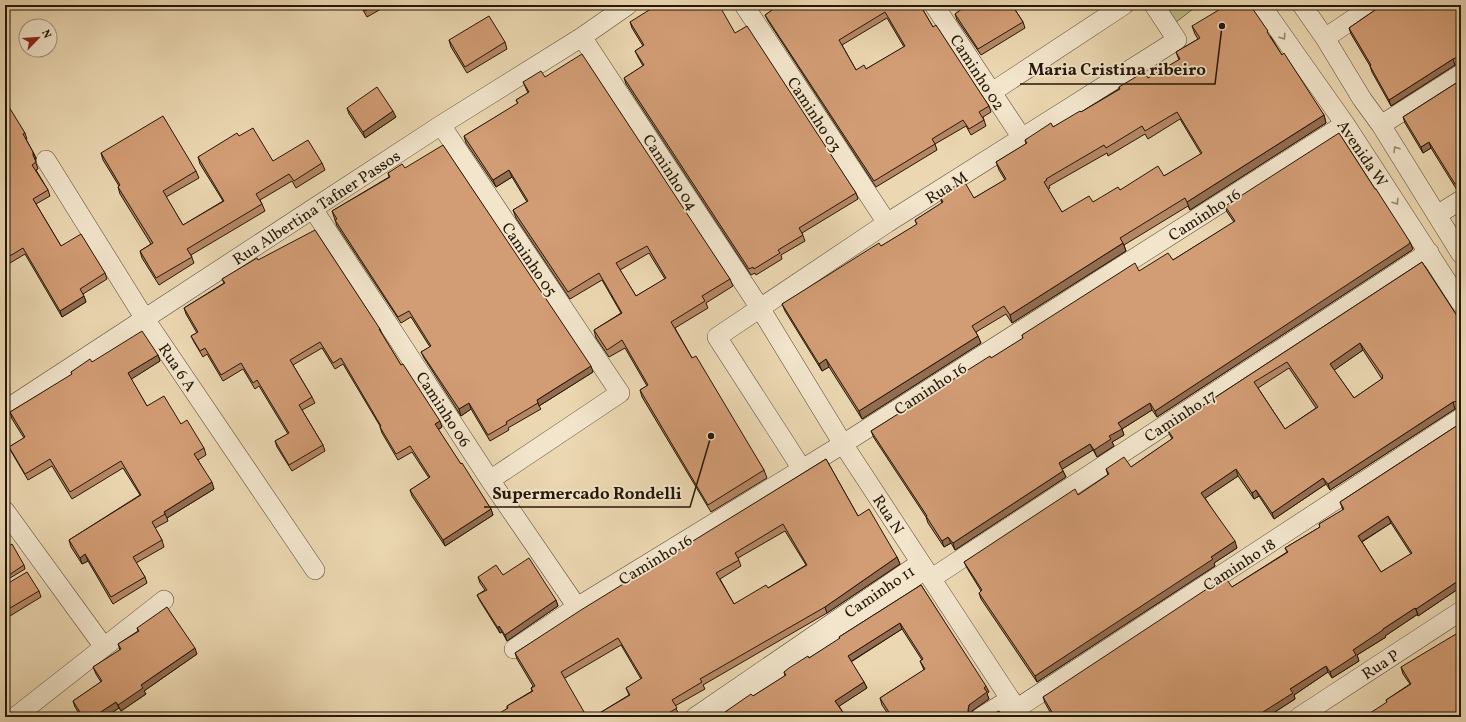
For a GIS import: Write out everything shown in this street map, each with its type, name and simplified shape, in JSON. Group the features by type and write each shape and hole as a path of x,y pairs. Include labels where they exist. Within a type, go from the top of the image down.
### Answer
{"street":[{"name":"Rua Albertina Tafner Passos","path":"5,410 441,125 582,37 628,5"},
{"name":"Caminho 03","path":"744,5 887,224"},
{"name":"Caminho 02","path":"934,5 1022,138"},
{"path":"992,92 1124,5"},
{"name":"Rua M","path":"802,469 717,337 887,224 1177,40 1154,5"},
{"name":"Avenida W","path":"1261,5 1344,124 1461,303"},
{"name":"Avenida W","path":"1302,5 1325,38 1362,99 1381,125 1461,254"},
{"path":"1325,38 1374,5"},
{"name":"Caminho 04","path":"582,37 760,308"},
{"path":"1381,125 1461,74"},
{"name":"Caminho 16","path":"514,649 577,607 843,444 1344,124"},
{"name":"Caminho 05","path":"441,125 620,393 490,480"},
{"name":"Rua 6 A","path":"46,160 145,319 315,570"},
{"path":"1437,215 1461,200"},
{"name":"Caminho 06","path":"313,209 490,480 577,607"},
{"name":"Caminho 17","path":"928,574 1429,252"},
{"name":"Rua N","path":"760,308 843,444 1016,708"},
{"name":"Caminho 18","path":"981,717 1016,708 1461,418"},
{"path":"5,511 104,647"},
{"name":"Caminho 11","path":"695,717 920,563 928,574 710,717"},
{"path":"16,717 164,600"},
{"name":"Rua P","path":"1299,717 1461,611"}],"green space":[{"path":"1163,5 1198,5 1175,23"}],"building":[{"path":"362,5 375,5 365,11"},
{"path":"657,5 719,5 735,33 747,26 856,193 799,228 803,235 778,250 780,253 754,269 753,267 749,269 624,78 644,65 635,51 644,45 630,22"},
{"path":"777,5 920,5 933,27 936,25 989,106 979,112 984,120 969,129 963,120 932,139 935,144 874,181 765,15 778,6","holes":["885,12 905,46 866,69 864,65 856,70 839,40"]},
{"path":"961,5 1012,5 1023,22 978,49 955,14 963,8"},
{"path":"1227,5 1250,5 1282,55 1284,53 1324,115 1187,202 1185,198 1120,238 1123,243 1010,315 1004,306 972,326 978,336 859,411 826,359 819,364 782,304 879,243 881,246 917,224 915,220 943,202 939,195 964,181 974,198 1006,179 996,162 1027,143 1025,140 1051,123 1053,127 1120,89 1119,87 1144,72 1148,78 1180,59 1176,52 1200,38 1192,26","holes":["1177,112 1202,153 1164,176 1158,166 1120,190 1118,187 1093,202 1089,196 1062,212 1044,182 1047,180 1046,179 1104,145 1106,148 1142,126 1145,131"]},
{"path":"1381,5 1461,5 1461,58 1458,57 1453,59 1389,100 1370,66 1371,65 1349,28"},
{"path":"489,16 505,42 465,67 449,40"},
{"path":"582,54 730,279 702,296 705,301 671,322 692,358 696,356 764,470 708,505 640,390 648,385 622,340 607,350 594,330 622,313 599,273 568,292 513,210 528,201 509,170 493,180 464,136 518,103 516,100 529,92 523,82 541,71 545,77","holes":["647,246 666,278 636,296 616,263"]},
{"path":"1461,80 1461,184 1455,184 1429,142 1421,147 1403,117"},
{"path":"377,87 393,111 363,132 347,108"},
{"path":"9,107 25,133 23,134 33,152 36,162 32,165 48,190 33,199 61,246 81,234 105,273 80,289 84,296 60,311 23,248 5,259 5,110"},
{"path":"163,116 196,171 163,191 183,225 224,201 198,157 237,133 239,136 253,128 273,161 308,140 322,163 294,181 289,174 256,194 262,204 187,249 192,257 156,278 140,251 153,243 118,187 120,185 101,153"},
{"path":"1339,133 1410,242 1409,244 1155,411 1150,403 1118,423 1122,429 1109,436 1111,439 1094,450 1090,444 1059,463 1063,471 953,543 948,537 942,541 871,431 990,356 991,358 1023,338 1022,335 1135,263 1139,271 1168,253 1173,260 1235,221 1225,206"},
{"path":"443,145 591,366 537,400 538,403 506,422 507,424 488,435 469,403 459,409 421,352 431,346 409,311 398,317 335,220 337,219 332,211 390,177 388,173 402,164 405,168"},
{"path":"315,230 380,329 401,365 403,364 440,421 435,424 491,509 443,540 410,490 430,477 410,446 396,454 341,358 333,363 320,342 290,360 312,397 299,405 323,445 289,465 275,441 289,433 257,380 253,383 241,363 221,375 205,348 200,351 191,336 198,332 184,308 225,283 222,279 257,258 258,260"},
{"path":"1422,262 1461,322 1461,401 1453,402 1328,484 1323,478 1272,513 1256,490 1252,493 1236,469 1201,493 1235,541 1211,557 1213,559 1035,676 979,593 982,590 964,562 1075,489 1078,495 1109,474 1106,469 1124,457 1131,467 1173,438 1167,429","holes":["1360,343 1383,378 1354,398 1330,364","1287,362 1318,407 1285,429 1254,382"]},
{"path":"142,331 158,355 128,373 147,406 164,396 181,424 187,420 204,448 194,454 212,482 164,512 165,514 152,522 162,540 133,557 145,577 111,597 85,554 80,558 69,540 141,495 121,461 70,492 50,459 25,474 9,447 25,437 10,412 72,374 71,372 90,359 92,362"},
{"path":"1461,423 1461,579 1353,650 1356,655 1330,672 1326,666 1290,689 1293,693 1263,712 1266,716 1264,717 1055,717 1043,697 1225,577 1232,587 1288,552 1285,548 1320,527 1319,524 1344,509 1340,502","holes":["1388,516 1412,553 1381,572 1358,536"]},
{"path":"826,459 858,516 869,509 897,557 825,607 700,679 702,682 672,700 677,708 662,717 593,717 630,695 626,688 642,678 618,638 561,672 587,717 493,717 508,708 507,706 533,691 531,688 535,686 515,653 581,610","holes":["783,524 807,565 768,588 766,585 734,604 716,573 739,560 735,553"]},
{"path":"12,544 24,565 9,575 5,568 5,548"},
{"path":"529,558 556,600 505,635 499,626 498,628 477,595 487,590 478,577 496,565 503,575"},
{"path":"27,572 39,591 5,611 5,585"},
{"path":"921,585 986,686 984,688 987,692 969,705 968,710 970,717 892,717 880,698 925,669 920,661 923,659 900,623 848,656 864,682 835,701 846,717 728,717 725,712 751,694 753,696 786,675 784,672 789,668 808,656 809,658 840,638 839,637"},
{"path":"167,607 195,648 141,685 143,688 118,705 116,702 93,717 83,717 73,701 102,681 93,667 121,649 118,644 139,631 137,628"},
{"path":"1461,631 1461,717 1364,717 1387,702 1386,700 1411,684 1401,667"},
{"path":"999,711 1002,717 987,717"}],"place":[{"name":"Maria Cristina ribeiro","path":"1222,26"},
{"name":"Supermercado Rondelli","path":"711,436"}]}
